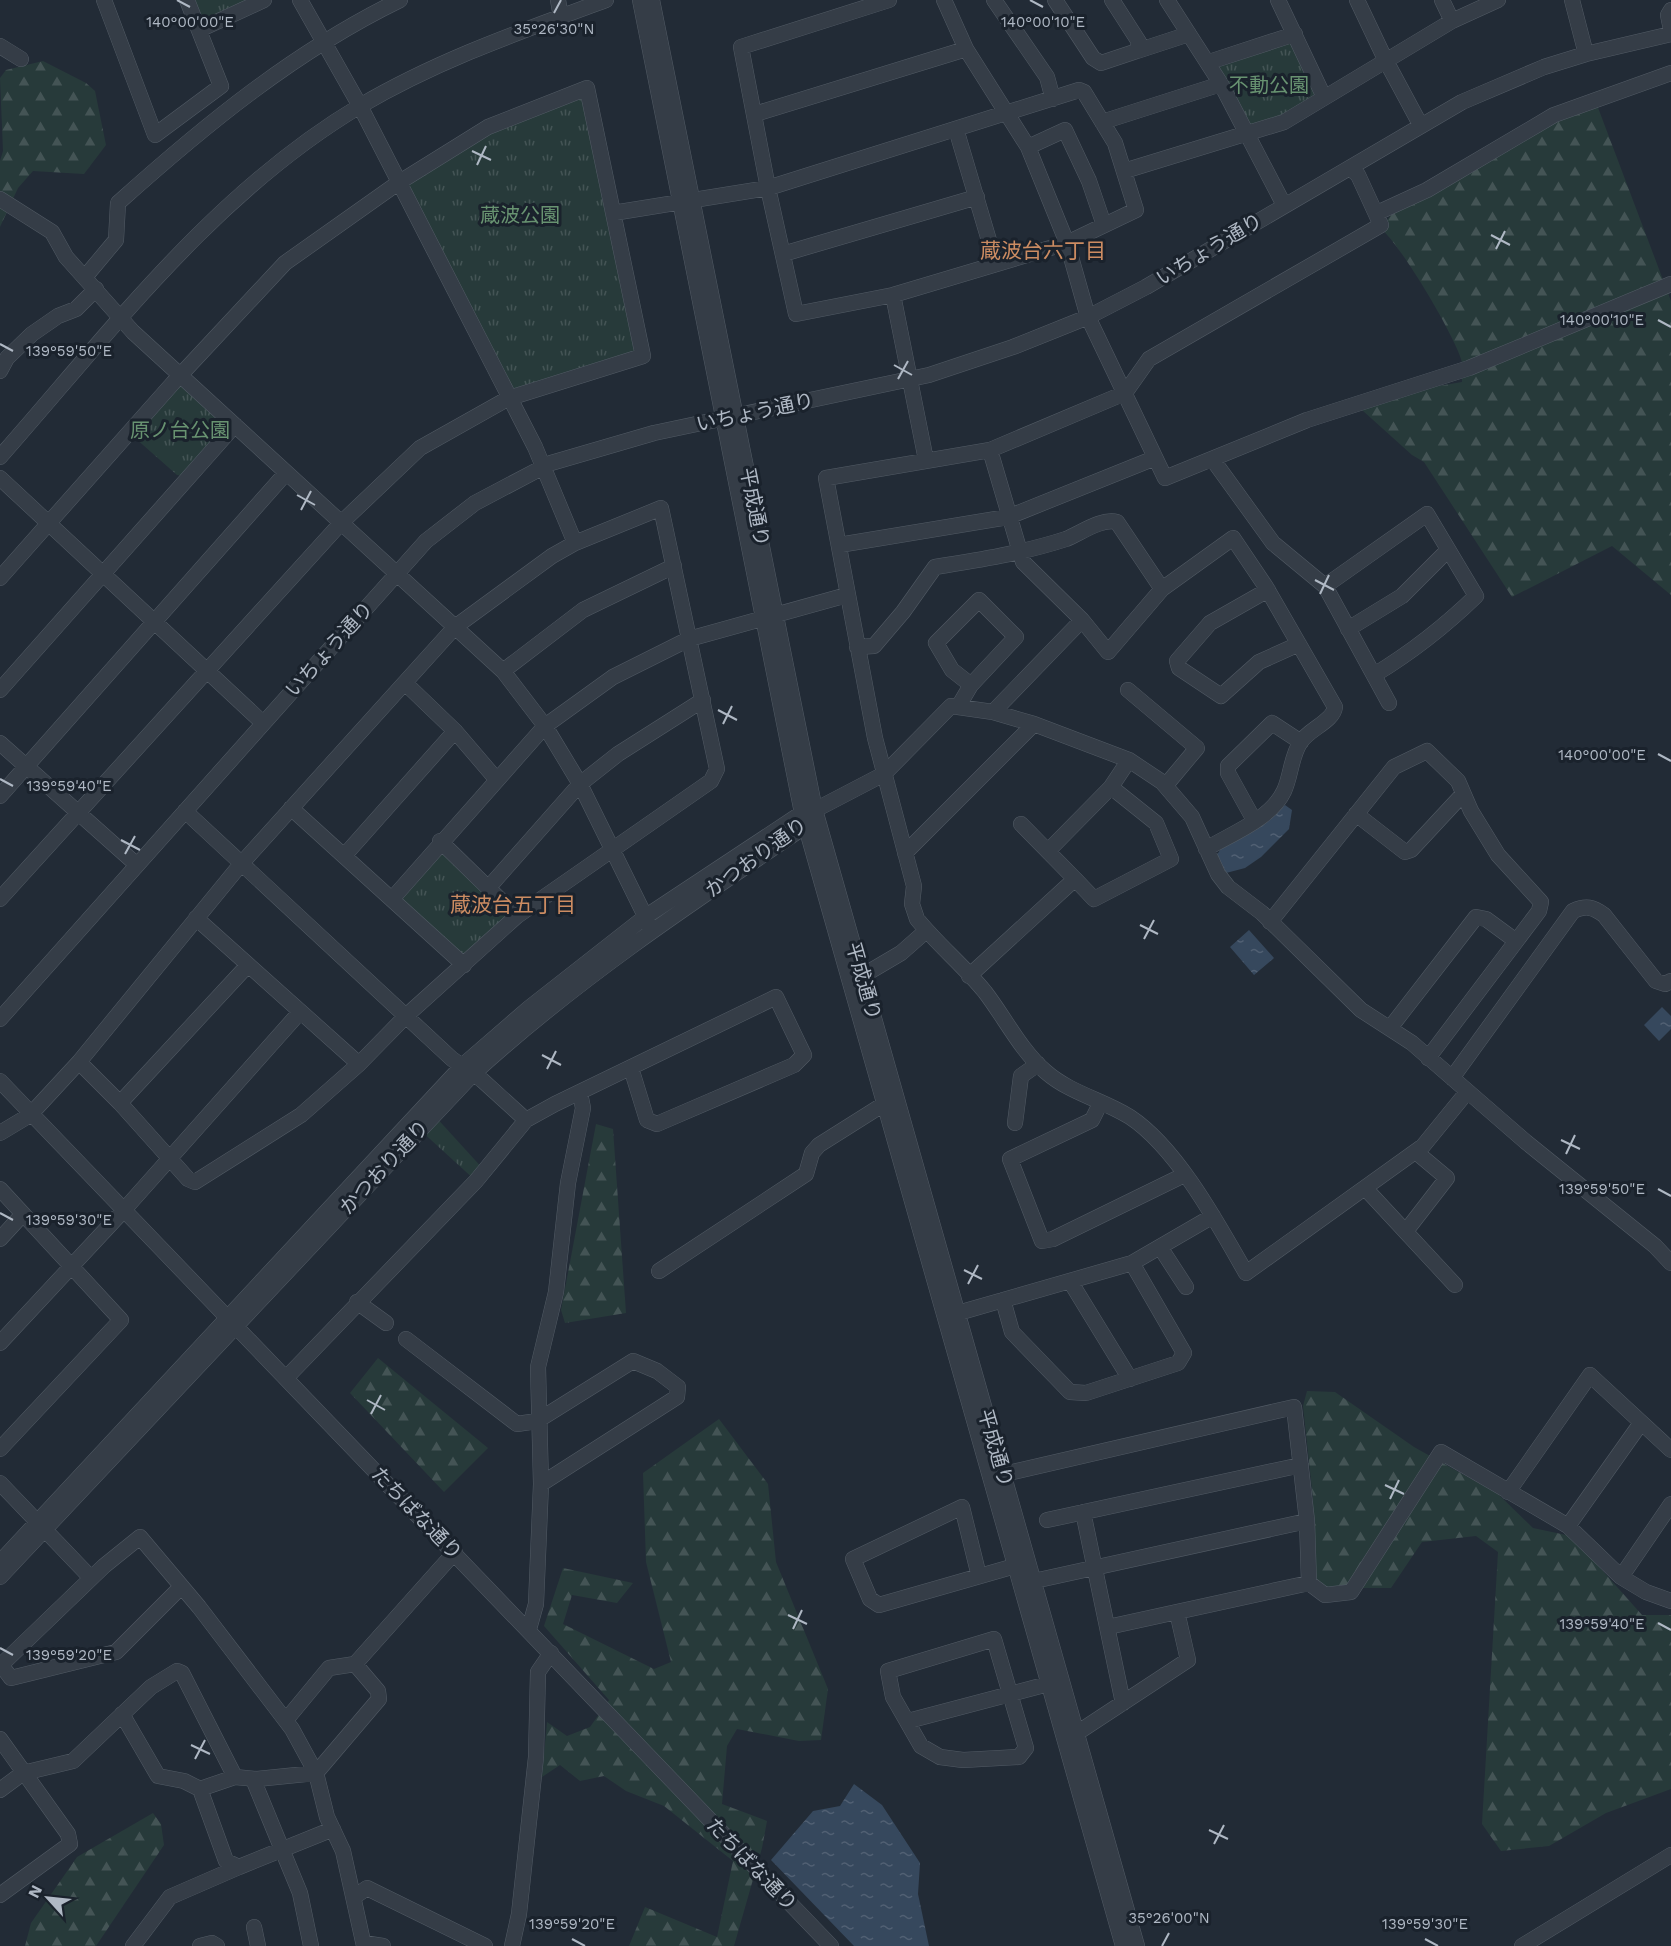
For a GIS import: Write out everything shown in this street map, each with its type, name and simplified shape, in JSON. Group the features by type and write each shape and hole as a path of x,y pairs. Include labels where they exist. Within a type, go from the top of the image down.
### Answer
{"street":[{"path":"104,0 154,135 221,86 187,0"},
{"path":"199,30 264,0"},
{"path":"300,0 360,106 509,398 543,466 575,543"},
{"path":"0,371 8,358 32,334 58,316 76,309 116,240 118,203 232,105 323,40 400,0"},
{"path":"558,0 561,17"},
{"path":"0,457 122,320 156,277 227,206 307,142 360,106 454,58 509,34 606,0"},
{"name":"平成通り","path":"640,0 687,199"},
{"name":"平成通り","path":"652,0 687,199 808,816 884,1104 1123,1946"},
{"path":"613,213 687,199 768,188 1079,90 1084,92 1115,143 1136,210 1067,243 893,295 796,314 768,188 741,47 889,0"},
{"path":"944,0 966,49 1029,147 1067,243 1088,317 1165,478 1316,417 1470,368 1671,284"},
{"path":"994,0 1047,77 1053,99"},
{"path":"1055,0 1092,58 1101,63 1190,34"},
{"path":"1112,0 1139,42 1137,51"},
{"path":"1167,0 1209,62 1284,205"},
{"path":"1278,0 1324,97"},
{"path":"1357,0 1421,126"},
{"path":"1442,0 1452,21"},
{"path":"1124,171 1284,122 1385,59 1452,21 1498,0"},
{"path":"1572,0 1586,54"},
{"path":"1671,9 1668,15 1671,32"},
{"name":"いちょう通り","path":"0,1019 426,541 455,516 475,503 543,466 654,433 910,379 1013,347 1088,317 1146,287 1462,102 1506,82 1586,54 1671,32"},
{"path":"1209,62 1295,34"},
{"path":"0,46 21,59"},
{"path":"754,114 966,49"},
{"path":"1377,213 1427,190 1554,115 1671,73"},
{"path":"1102,122 1221,84"},
{"path":"0,578 179,376 285,263 398,183 488,127 587,88 643,356 509,398 420,448 341,523 0,898"},
{"path":"957,129 996,264"},
{"path":"1029,147 1065,130 1089,181 1104,225"},
{"path":"1350,168 1358,175 1382,225 1149,359 1125,393 990,450 826,478 857,647 884,774 914,886 912,904 917,919 984,992 1038,1064 1065,1085 1128,1116 1144,1128 1167,1152 1213,1216 1246,1273 1416,1152 1467,1092"},
{"path":"783,254 977,198"},
{"path":"0,199 52,232 66,257 122,320 179,376 504,671 545,726 580,784 648,923"},
{"path":"893,295 926,460"},
{"path":"0,690 235,425"},
{"path":"990,450 1008,517 1028,568 1082,620 1108,652 1162,589 1233,538 1268,590 1335,707 1329,717 1316,725 1301,742 1278,801 1254,820 1206,849"},
{"path":"839,545 1008,517 1155,458"},
{"path":"1213,460 1273,543 1325,586 1389,703"},
{"path":"0,796 286,473"},
{"path":"0,478 263,723"},
{"path":"0,1133 30,1115 79,1062 241,864 455,627 552,556 575,543 661,508 703,700 717,770 716,776 517,916 407,1015 359,1064 300,1115 195,1182 188,1179 120,1103 79,1062"},
{"path":"1325,586 1427,514 1476,596 1443,628 1415,650 1374,675"},
{"path":"857,647 873,646 903,612 935,567 1020,552 1082,533 1108,520 1117,522 1162,589"},
{"path":"1348,629 1402,596 1448,550"},
{"path":"504,671 583,610 674,566"},
{"path":"1268,590 1210,623 1177,661 1179,668 1221,696 1259,662 1299,644"},
{"path":"392,899 440,841 545,726 613,677 688,639 847,595"},
{"path":"971,685 952,670 936,644 979,600 1016,637 971,685 958,707 993,712 1034,724 1129,760 1166,785 1192,816 1218,874 1228,887 1270,921 1361,1010 1390,1028 1428,1058 1655,1246 1671,1263"},
{"path":"993,712 1082,620"},
{"path":"405,683 455,732 497,780"},
{"path":"1128,690 1197,748 1166,785"},
{"path":"489,887 580,784 618,754 703,700"},
{"name":"かつおり通り","path":"0,1562 40,1526 467,1070 529,1008 648,923 808,816 884,774 951,706 958,707"},
{"path":"1254,820 1228,773 1228,765 1272,723 1301,742"},
{"path":"905,853 1034,724"},
{"path":"344,856 455,732"},
{"path":"0,743 137,865"},
{"path":"1270,921 1394,767 1427,751 1458,781 1498,855 1541,902 1539,911 1428,1058"},
{"path":"1048,851 1111,788 1129,760"},
{"path":"1022,824 1094,899 1171,859 1156,823 1111,788"},
{"path":"1356,814 1406,852 1412,850 1464,794"},
{"path":"291,808 464,965"},
{"path":"185,811 467,1070 526,1120"},
{"name":"平成通り","path":"808,816 862,976 1137,1946"},
{"path":"440,841 517,916"},
{"path":"969,976 1075,879"},
{"path":"1452,1078 1573,911 1582,907 1594,908 1604,915 1656,981 1665,984 1671,981"},
{"path":"1390,1028 1476,917 1486,920 1516,941"},
{"path":"196,918 359,1064"},
{"path":"862,976 901,953 926,931"},
{"path":"120,1103 248,965"},
{"path":"286,1377 476,1181 526,1120 580,1093 631,1068 776,997 804,1055 794,1065 657,1124 646,1120 631,1068"},
{"path":"0,1343 123,1210 300,1012"},
{"path":"1015,1123 1021,1076 1038,1064"},
{"name":"たちばな通り","path":"0,1081 30,1115 455,1552 831,1946"},
{"path":"529,1629 536,1604 541,1484 537,1421 538,1367 556,1292 568,1184 583,1108 580,1093"},
{"path":"659,1271 806,1174 812,1153 819,1145 884,1104"},
{"path":"1100,1104 1092,1120 1010,1159 1042,1241 1053,1239 1184,1175"},
{"path":"1406,1231 1447,1178 1416,1152"},
{"path":"1365,1188 1455,1285"},
{"path":"0,1189 121,1320 0,1449"},
{"path":"0,1239 23,1215"},
{"path":"958,1313 1132,1263 1213,1216"},
{"path":"1160,1247 1186,1287"},
{"path":"1003,1300 1012,1332 1070,1392 1086,1393 1178,1364 1184,1353 1132,1263"},
{"path":"1070,1281 1130,1379"},
{"path":"357,1302 386,1323"},
{"path":"406,1339 517,1424 537,1421 633,1361 657,1371 678,1387 677,1397 541,1484"},
{"path":"1508,1492 1590,1375 1671,1450"},
{"path":"1004,1474 1294,1407 1307,1521 1309,1582 1325,1595 1351,1592 1441,1452 1568,1526 1621,1577 1646,1592 1671,1600"},
{"path":"1568,1526 1641,1423"},
{"path":"1047,1520 1300,1465"},
{"path":"0,1483 91,1578"},
{"path":"1621,1577 1671,1504"},
{"path":"979,1576 962,1507 853,1559 870,1599 879,1605 1015,1566"},
{"path":"1083,1512 1123,1703"},
{"path":"1034,1581 1307,1521"},
{"name":"かつおり通り","path":"0,1577 40,1526"},
{"path":"181,1587 116,1652 11,1678 0,1666 91,1578 140,1537 181,1587 285,1720 316,1773 333,1829 343,1851 364,1945 383,1946"},
{"path":"285,1720 329,1668 355,1664 455,1552"},
{"path":"1108,1627 1309,1582"},
{"path":"1077,1733 1188,1660 1177,1612"},
{"path":"994,1639 1010,1694 1026,1748 1019,1757 963,1760 940,1756 921,1746 893,1697 888,1671 994,1639"},
{"path":"512,1946 519,1914 536,1757 538,1672 551,1653"},
{"path":"200,1789 235,1777 253,1779 316,1773 379,1700 378,1691 355,1664"},
{"path":"0,1790 23,1773 73,1761 151,1687 177,1671 182,1673 235,1777"},
{"path":"908,1721 1048,1684"},
{"path":"122,1714 158,1776 184,1781 200,1789 226,1860 239,1867"},
{"path":"0,1739 68,1834 69,1844 0,1895"},
{"path":"253,1779 300,1893 310,1946"},
{"path":"133,1946 170,1897 333,1829"},
{"path":"1522,1946 1670,1858"},
{"path":"354,1897 367,1888 485,1946"},
{"path":"255,1927 258,1946"},
{"path":"200,1946 212,1943 217,1946"}],"green space":[{"path":"187,0 264,0 199,30"},
{"name":"不動公園","path":"1295,34 1324,97 1245,133 1209,62"},
{"path":"43,61 86,83 95,91 106,145 84,174 33,171 18,188 0,227 0,161 3,151 0,78 6,70"},
{"name":"蔵波公園","path":"587,88 643,356 518,391 508,384 398,183 488,127"},
{"path":"1597,105 1671,301 1671,595 1612,546 1512,597 1424,462 1412,455 1352,401 1462,382 1461,359 1448,331 1413,270 1380,228 1391,215 1558,121"},
{"name":"原ノ台公園","path":"172,386 181,386 224,424 225,428 184,476 177,475 134,437"},
{"path":"440,841 517,916 464,965 392,899"},
{"path":"433,1114 485,1171 476,1181 419,1129"},
{"path":"596,1124 613,1129 626,1313 565,1323 561,1310"},
{"path":"378,1358 488,1448 444,1492 350,1393"},
{"path":"1307,1391 1335,1392 1414,1447 1498,1494 1533,1528 1585,1539 1594,1561 1642,1615 1671,1615 1671,1789 1606,1813 1549,1846 1501,1851 1482,1824 1498,1552 1476,1536 1422,1542 1391,1588 1316,1588 1308,1543 1313,1499 1303,1406"},
{"path":"719,1419 768,1484 776,1562 828,1689 821,1740 799,1741 737,1729 727,1746 722,1804 767,1821 762,1848 734,1946 629,1946 645,1907 717,1937 733,1861 664,1806 626,1791 604,1776 580,1781 560,1765 542,1777 547,1722 567,1736 590,1727 609,1700 544,1626 563,1568 633,1583 617,1603 572,1595 563,1624 654,1669 671,1662 646,1562 643,1473"},
{"path":"153,1813 161,1824 164,1845 96,1946 25,1946 31,1923 77,1857"}],"water":[{"path":"1285,805 1292,810 1289,829 1261,857 1245,868 1226,873 1216,857 1221,849 1237,836 1268,819"},
{"path":"1249,930 1274,958 1254,975 1230,947"},
{"path":"1662,1007 1671,1016 1671,1029 1659,1041 1644,1025"},
{"path":"854,1784 882,1805 920,1863 918,1894 929,1946 854,1946 771,1860 813,1811 840,1806"}],"district":[{"name":"蔵波台六丁目","path":"1043,251"},
{"name":"蔵波台五丁目","path":"513,905"}]}
